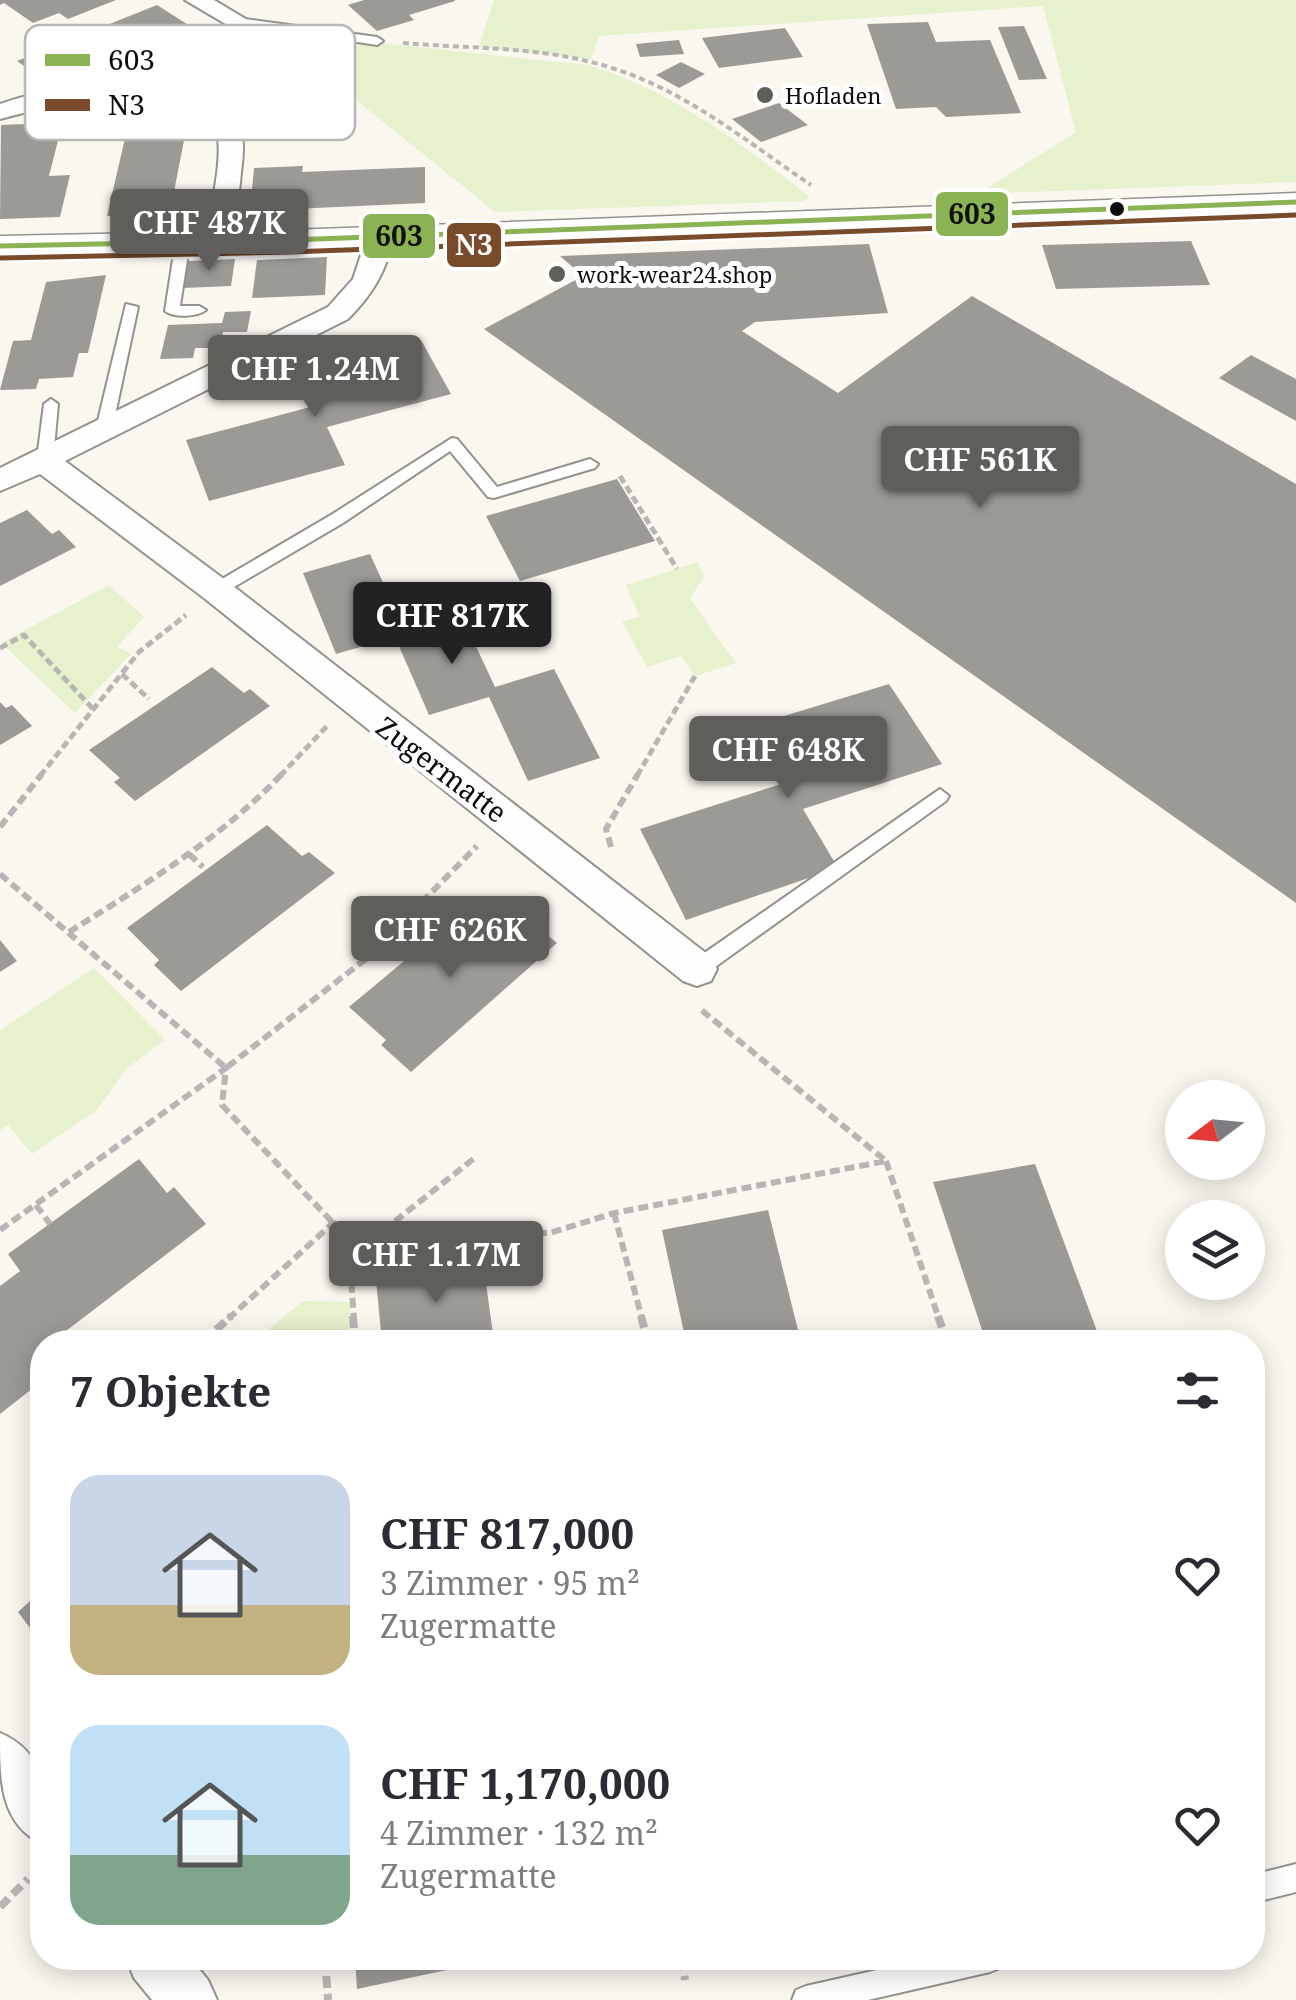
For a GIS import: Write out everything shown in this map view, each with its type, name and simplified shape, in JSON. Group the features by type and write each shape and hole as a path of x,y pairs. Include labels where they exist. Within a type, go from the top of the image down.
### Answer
{"street":[{"path":"196,0 237,22"},
{"path":"0,112 25,104"},
{"path":"218,239 229,140"},
{"path":"0,246 1296,202"},
{"path":"0,481 338,313 362,291 377,256 380,236"},
{"name":"Zugermatte","path":"44,460 216,590 697,970"},
{"path":"0,1760 30,1801"},
{"path":"164,1970 188,2000"}],"lane":[{"path":"237,22 259,25"},
{"path":"355,38 377,41"},
{"path":"184,240 172,311 199,310"},
{"path":"104,429 131,307"},
{"path":"44,460 52,404"},
{"path":"216,590 338,519 452,444 494,492 590,464"},
{"path":"697,970 940,796"},
{"path":"1265,1886 1296,1878"},
{"path":"806,2000 937,1970"}],"path":[{"path":"377,41 590,61 645,83 704,115 825,194 831,220"},
{"path":"590,464 611,463 677,569"},
{"path":"0,827 140,652 216,590"},
{"path":"0,648 24,635 94,710"},
{"path":"122,674 149,699"},
{"path":"610,900 620,873 606,829 695,676"},
{"path":"69,932 188,854 262,795 350,698"},
{"path":"0,1230 226,1068 366,958 503,816"},
{"path":"188,854 203,867"},
{"path":"0,874 226,1068"},
{"path":"697,970 698,1008 886,1162 944,1330"},
{"path":"226,1068 222,1105 333,1223 351,1278 354,1330"},
{"path":"351,1278 379,1234 477,1156"},
{"path":"333,1223 379,1234 550,1233 614,1213 886,1162"},
{"path":"36,1205 50,1224"},
{"path":"614,1213 645,1330"},
{"path":"217,1330 333,1223"},
{"path":"0,1906 28,1879"},
{"path":"326,1970 328,2000"},
{"path":"684,1970 686,1980"}],"green space":[{"path":"494,0 1296,0 1296,182 978,194 1076,132 1043,6 599,36 591,59 479,47"},
{"path":"355,41 588,65 618,75 648,88 732,139 810,197 803,201 495,212 355,99"},
{"path":"698,562 704,576 690,599 736,663 695,676 681,656 647,667 622,621 640,617 626,585"},
{"path":"109,585 144,617 117,647 131,654 75,713 1,643"},
{"path":"94,968 165,1040 125,1070 97,1110 32,1154 8,1125 0,1130 0,1030"},
{"path":"303,1301 350,1302 349,1330 268,1330"}],"building":[{"path":"0,0 116,0 68,19 59,13 33,23 4,3 0,5"},
{"path":"364,0 455,1 409,15 414,20 377,31 348,5"},
{"path":"157,5 188,25 107,25"},
{"path":"928,22 936,42 990,40 1021,113 946,117 936,107 896,109 867,24"},
{"path":"1024,26 1047,79 1019,80 998,27"},
{"path":"785,28 803,57 719,68 702,38"},
{"path":"679,40 684,54 640,57 636,44"},
{"path":"681,62 705,74 679,88 656,75"},
{"path":"779,103 808,125 761,142 732,119"},
{"path":"25,124 25,140 58,140 49,176 70,175 60,217 0,219 1,125"},
{"path":"125,140 184,140 171,207 160,207 158,214 107,216"},
{"path":"303,166 302,172 425,167 425,203 250,211 254,168"},
{"path":"1191,241 1210,285 1056,289 1042,245"},
{"path":"869,244 888,313 755,322 742,331 838,393 972,296 1296,484 1296,903 484,329 583,276 560,256"},
{"path":"327,257 325,295 252,298 257,260"},
{"path":"235,259 231,286 183,288 188,261"},
{"path":"106,275 88,353 79,353 73,377 39,379 36,389 0,390 13,341 31,340 46,282"},
{"path":"251,311 247,332 223,332 220,348 195,348 193,358 160,359 168,325 222,323 225,312"},
{"path":"421,340 451,394 327,427 345,465 209,501 186,440 314,406 297,371"},
{"path":"1251,355 1296,379 1296,421 1219,378"},
{"path":"617,479 655,541 520,581 486,516"},
{"path":"27,510 52,534 59,530 76,547 0,586 0,523"},
{"path":"370,554 403,626 459,610 495,687 554,669 600,758 528,781 489,697 429,715 395,637 336,654 303,573"},
{"path":"212,667 244,693 250,689 270,706 135,801 114,782 120,778 89,750"},
{"path":"889,684 942,764 803,809 838,868 686,920 640,829 781,784 748,727"},
{"path":"0,702 6,708 12,705 32,726 0,745"},
{"path":"267,825 302,856 309,852 335,873 181,991 154,965 159,960 127,928"},
{"path":"482,896 522,929 530,921 557,943 411,1072 381,1045 386,1040 349,1007"},
{"path":"0,940 17,961 0,972"},
{"path":"139,1159 167,1193 174,1187 206,1224 67,1330 30,1330 30,1390 0,1414 0,1286 20,1271 8,1254"},
{"path":"1035,1164 1097,1330 982,1330 933,1182"},
{"path":"768,1210 798,1330 683,1330 662,1230"},
{"path":"483,1261 492,1330 381,1330 376,1280"},
{"path":"30,1601 30,1628 18,1612"},
{"path":"356,1970 447,1970 357,1989"}],"transit line":[{"name":"603","path":"0,246 290,240 1296,202"},
{"name":"N3","path":"0,258 290,252 1296,215"}],"place":[{"name":"Hofladen","path":"765,95"},
{"name":"work-wear24.shop","path":"557,274"}]}
